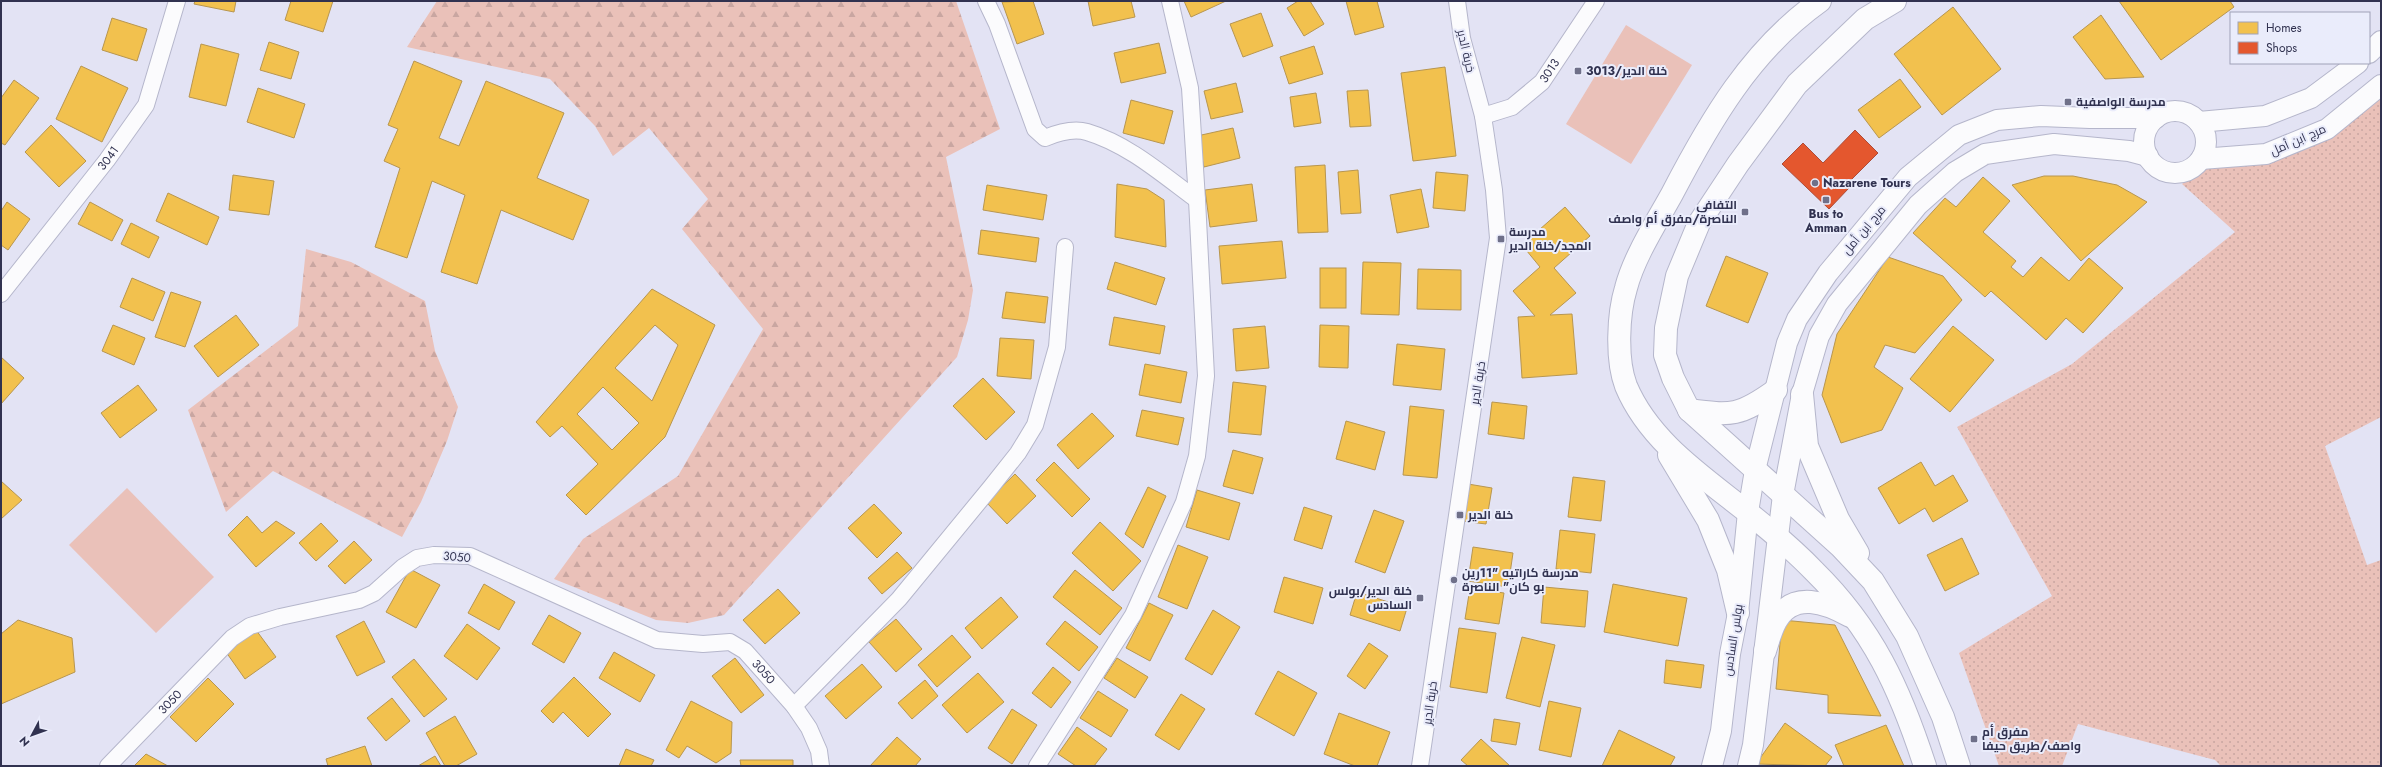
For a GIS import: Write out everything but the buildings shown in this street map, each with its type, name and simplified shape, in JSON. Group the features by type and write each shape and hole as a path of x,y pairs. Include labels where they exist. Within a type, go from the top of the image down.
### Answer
{"highway":[{"path":"1738,613 1728,570 1708,520 1659,437 1639,410 1625,384 1618,332 1626,287 1644,247 1714,116 1748,68 1805,12 1820,1"},
{"path":"1896,1 1865,19 1797,84 1738,164 1699,223 1677,276 1666,328 1666,355 1673,378 1689,410 1840,546 1872,581 1907,636 1943,717 1959,766"},
{"path":"1689,410 1722,415 1736,412 1752,408 1776,390"},
{"path":"1802,394 1807,446 1824,489 1838,519 1889,608"},
{"path":"1659,437 1702,476 1778,538 1814,571 1844,603 1869,637 1895,688 1912,728 1925,766"},
{"path":"1765,651 1776,620 1786,609 1800,602 1831,605 1853,617 1869,637"}],"street":[{"name":"3041","path":"1,294 107,160 146,105 177,1"},
{"path":"986,1 998,24 1035,129 1045,138 1060,132 1086,131 1127,149 1197,200"},
{"path":"1037,766 1133,615 1186,494 1197,456 1206,376 1197,200 1190,88 1170,1"},
{"name":"خربة الدير","path":"1420,766 1498,238 1494,190 1483,116 1462,38 1457,1"},
{"name":"3013","path":"1483,116 1512,107 1542,82 1596,1"},
{"path":"2370,52 2381,41"},
{"path":"2199,122 2265,116 2311,98 2357,64"},
{"name":"مرج ابن أمل","path":"2201,159 2266,154 2327,129 2381,85"},
{"path":"2175,111 2184,112 2199,122 2205,133 2206,142 2201,159 2193,168 2183,172 2173,173 2163,170 2154,164 2148,156 2145,146 2145,135 2149,126 2156,118 2165,112 2175,111"},
{"name":"مرج ابن أمل","path":"1748,512 1755,470 1788,343 1797,319 1828,273 1908,177 1959,135 1997,120 2041,116 2156,118"},
{"path":"1748,766 1753,745 1783,495 1802,394 1819,336 1837,304 1918,205 1955,172 1985,154 2054,144 2130,151 2148,156"},
{"path":"794,706 898,599 992,487 1018,453 1035,425 1057,347 1065,247"},
{"name":"بولس السادس","path":"1712,766 1721,731 1730,654 1738,613 1748,512"},
{"name":"3050","path":"108,766 232,638 250,626 280,617 359,600 374,593 403,567 418,558 434,555 470,556 657,640 703,644 730,642 745,651 794,706 809,728 819,750 821,766"}],"green space":[{"path":"437,1 956,1 1000,129 946,157 973,290 968,320 957,357 724,615 688,623 656,620 554,579 583,539 678,476 763,329 682,229 708,199 649,128 613,156 595,126 550,79 407,47"},
{"path":"1626,25 1692,65 1631,164 1566,124"},
{"path":"2381,96 2381,417 2325,446 2367,565 2381,560 2381,766 2221,766 2215,760 2078,724 2062,766 1999,766 1959,653 2052,596 1957,427 2072,364 2235,232 2182,184 2207,161 2279,155"},
{"path":"306,249 351,262 425,301 435,351 458,407 447,441 421,502 402,537 273,471 226,512 188,410 298,326"},
{"path":"127,488 214,577 156,633 69,545"}],"place":[{"name":"3013/خلة الدير","path":"1578,71"},
{"name":"مدرسة الواصفية","path":"2068,102"},
{"name":"Nazarene Tours","path":"1815,183"},
{"name":"Bus to Amman","path":"1826,200"},
{"name":"التفافي الناصرة/مفرق أم واصف","path":"1745,212"},
{"name":"مدرسة المجد/خلة الدير","path":"1501,239"},
{"name":"خلة الدير","path":"1460,515"},
{"name":"مدرسة كاراتيه \"11رين بو كان\" الناصرة","path":"1454,580"},
{"name":"خلة الدير/بولس السادس","path":"1420,598"},
{"name":"مفرق أم واصف/طريق حيفا","path":"1974,739"}]}
